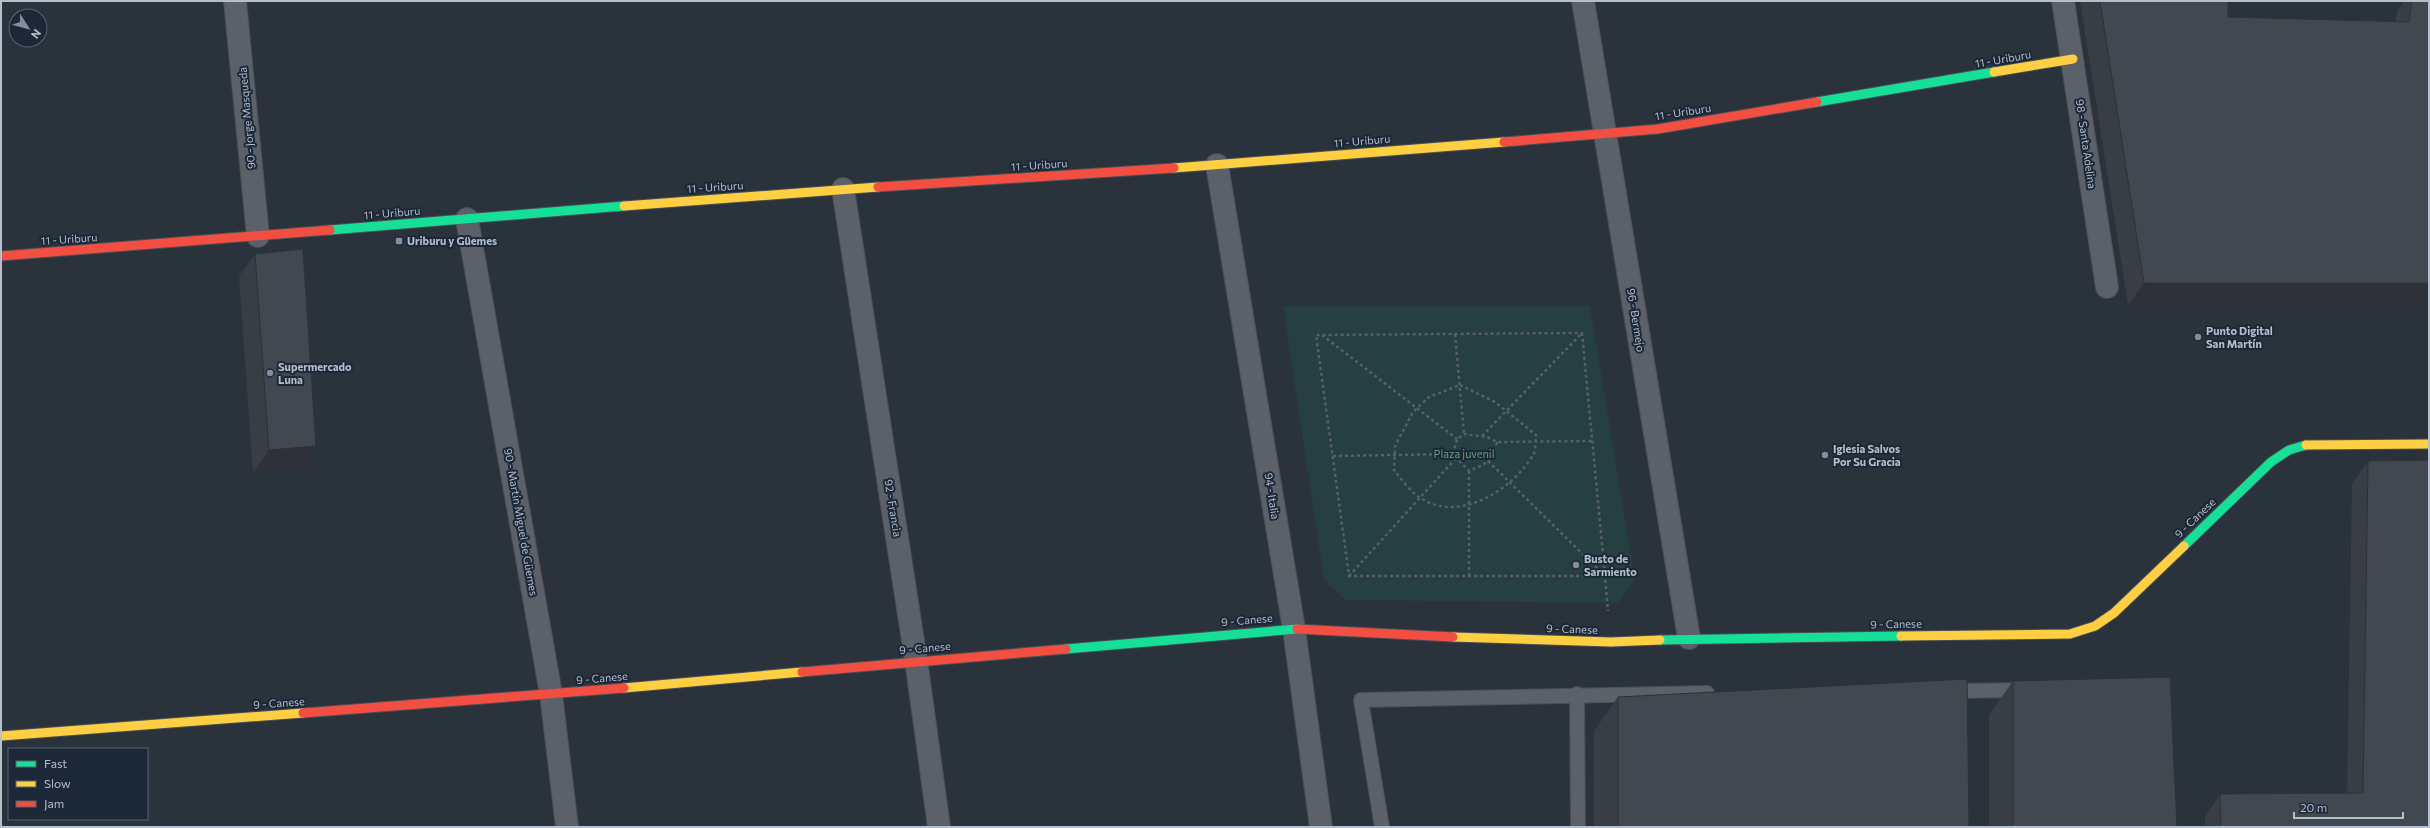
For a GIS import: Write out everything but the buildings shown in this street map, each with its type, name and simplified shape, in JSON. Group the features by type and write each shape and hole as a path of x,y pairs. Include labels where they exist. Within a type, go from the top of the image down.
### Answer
{"street":[{"name":"90 - Jorge Masqueda","path":"235,1 258,236"},
{"name":"96 - Bermejo","path":"1583,1 1689,638"},
{"name":"98 - Santa Adelina","path":"2063,1 2107,287"},
{"name":"11 - Uriburu","path":"1,256 843,189 1217,166 1658,129 2073,59"},
{"name":"94 - Italia","path":"1217,166 1294,628 1321,827"},
{"name":"92 - Francia","path":"843,189 916,660 939,827"},
{"name":"90 - Martín Miguel de Güemes","path":"467,219 551,694 567,827"},
{"name":"9 - Canese","path":"1,736 551,694 916,660 1294,628 1410,636 1611,642 1689,638 2070,634 2095,626 2114,613 2271,462 2289,450 2307,446 2429,444"}],"lane":[{"path":"1933,691 2042,690"},
{"path":"1964,691 1965,706"},
{"path":"1382,827 1361,700 1577,694 1720,693"},
{"path":"1577,694 1578,827"}],"path":[{"path":"1349,576 1316,335 1582,333"},
{"path":"1482,436 1582,333"},
{"path":"1582,333 1611,642"},
{"path":"1455,334 1464,434"},
{"path":"1322,335 1457,440"},
{"path":"1460,385 1495,402 1536,435 1534,452 1509,481 1488,498 1470,505 1445,507 1420,498 1394,470 1395,446 1412,412 1429,397 1460,385"},
{"path":"1453,454 1457,440 1464,434 1482,436 1497,442 1592,441"},
{"path":"1470,471 1483,466 1493,456 1497,442"},
{"path":"1333,456 1453,454"},
{"path":"1453,454 1470,471 1469,576"},
{"path":"1349,576 1456,458"},
{"path":"1488,461 1605,576"},
{"path":"1349,576 1605,576"}],"green space":[{"name":"Plaza juvenil","path":"1283,306 1590,306 1635,580 1618,603 1345,600 1324,580"}],"traffic: fast":[{"path":"1817,102 1994,72"},
{"path":"330,230 624,206"},
{"path":"2184,546 2271,462 2289,450 2306,445"},
{"path":"1066,649 1297,629"},
{"path":"1660,640 1901,636"}],"traffic: slow":[{"path":"1994,72 2073,59"},
{"path":"1174,168 1504,142"},
{"path":"624,206 878,187"},
{"path":"2306,445 2429,444"},
{"path":"1901,636 2070,634 2095,626 2114,613 2184,546"},
{"path":"1453,637 1611,642 1660,640"},
{"path":"624,688 802,672"},
{"path":"1,736 303,713"}],"traffic: jam":[{"path":"1504,142 1658,129 1817,102"},
{"path":"878,187 1174,168"},
{"path":"1,256 330,230"},
{"path":"1297,629 1453,637"},
{"path":"802,672 1066,649"},
{"path":"303,713 624,688"}],"place":[{"name":"Uriburu y Güemes","path":"399,241"},
{"name":"Punto Digital San Martín","path":"2198,337"},
{"name":"Supermercado Luna","path":"270,373"},
{"name":"Iglesia Salvos Por Su Gracia","path":"1825,455"},
{"name":"Busto de Sarmiento","path":"1576,565"}]}
